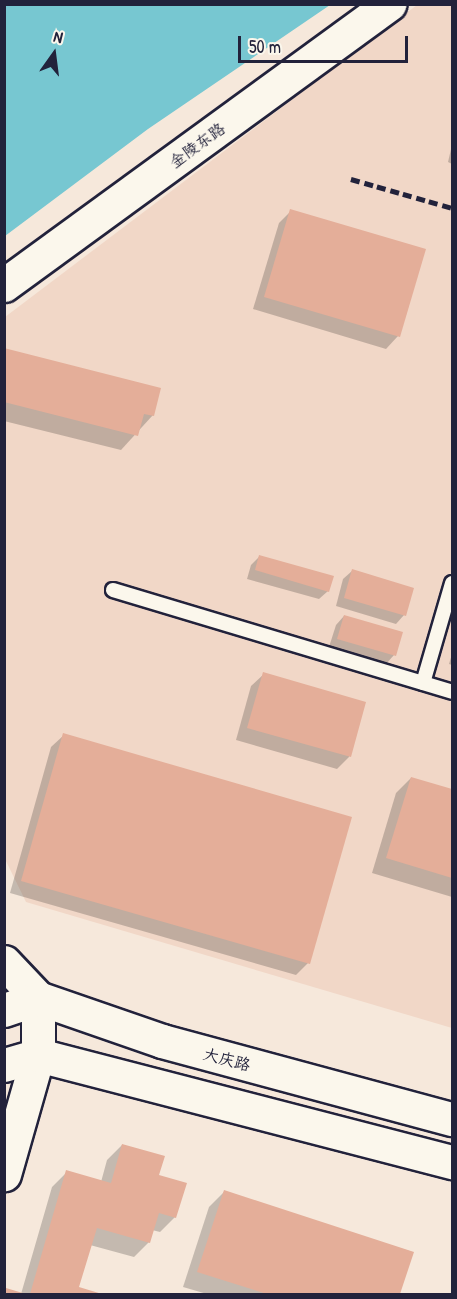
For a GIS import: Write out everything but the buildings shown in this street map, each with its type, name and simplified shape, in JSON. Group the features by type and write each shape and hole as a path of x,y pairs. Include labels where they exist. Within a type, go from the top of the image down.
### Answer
{"main road":[{"name":"金陵东路","path":"4,285 390,4"},
{"path":"4,962 38,998 38,1055 4,1174"},
{"path":"4,1010 38,998"},
{"name":"大庆路","path":"38,998 162,1041 453,1119"},
{"path":"4,1065 38,1055 453,1162"}],"lane":[{"path":"423,683 453,583"},
{"path":"112,590 453,692"}],"shaded area":[{"path":"417,5 452,5 452,1028 26,902 5,859 5,317"}],"water":[{"path":"5,4 330,5 148,129 5,236"}],"railway":[{"path":"351,179 452,208"}]}
